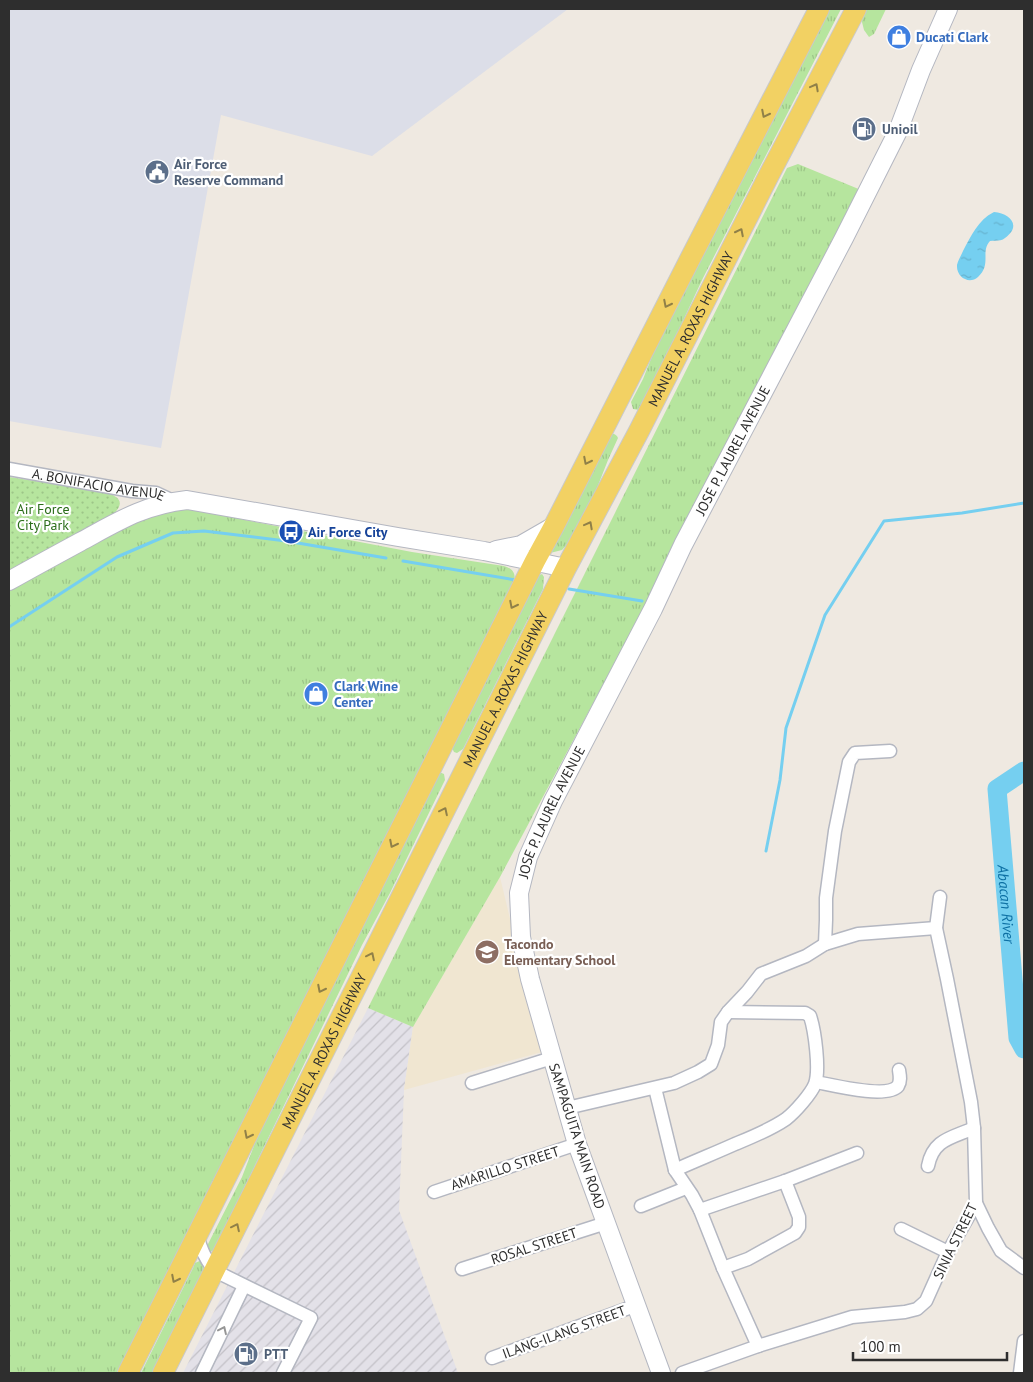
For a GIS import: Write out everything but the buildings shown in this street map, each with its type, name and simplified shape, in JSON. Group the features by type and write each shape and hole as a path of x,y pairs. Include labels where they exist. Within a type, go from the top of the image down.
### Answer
{"main road":[{"path":"128,1373 535,561 819,9"},
{"name":"MANUEL A. ROXAS HIGHWAY","path":"163,1373 566,568 639,431 856,9"},
{"path":"609,417 639,431"},
{"path":"435,761 462,773"}],"street":[{"name":"JOSE P. LAUREL AVENUE","path":"519,893 528,856 553,801 653,609 683,545 898,131 921,70 948,9"},
{"name":"A. BONIFACIO AVENUE","path":"9,469 132,491 156,492 173,501 206,502 484,551 566,568"},
{"path":"9,581 123,518 146,508 173,501"},
{"name":"A. BONIFACIO AVENUE","path":"484,551 521,546 554,526"},
{"path":"825,944 826,898 835,831 849,762 855,753 890,752"},
{"name":"SAMPAGUITA MAIN ROAD","path":"519,893 521,937 530,979 577,1144 661,1373"},
{"name":"SINIA STREET","path":"682,1373 852,1316 905,1312 917,1309 926,1300 948,1252 976,1203 974,1128 970,1093 936,928 940,897"},
{"path":"567,1108 674,1083 710,1064 718,1045 721,1022 762,974 806,956 825,944 858,934 936,928"},
{"path":"675,1170 765,1132 788,1118 810,1093 816,1082 816,1052 813,1023 810,1016 805,1013 728,1012"},
{"path":"472,1083 552,1058"},
{"path":"816,1082 860,1091 888,1090 896,1088 900,1082 900,1070"},
{"path":"655,1088 675,1170 692,1194 700,1210 723,1268 758,1346"},
{"path":"928,1166 930,1156 935,1147 974,1128"},
{"name":"AMARILLO STREET","path":"434,1192 577,1144"},
{"path":"700,1210 785,1181 857,1153"},
{"path":"723,1268 748,1260 795,1233 800,1227 799,1217 785,1181"},
{"path":"641,1206 686,1188"},
{"path":"976,1203 1001,1251 1024,1268"},
{"name":"ROSAL STREET","path":"462,1269 606,1223"},
{"path":"901,1229 948,1252"},
{"path":"197,1235 205,1258 215,1271 311,1318 283,1373"},
{"path":"202,1373 244,1286"},
{"name":"ILANG-ILANG STREET","path":"492,1358 637,1305"},
{"path":"1020,1373 1024,1341"}],"shaded area":[{"path":"9,9 568,9 372,156 221,115 161,448 9,421"},
{"name":"Tacondo Elementary School","path":"500,877 542,1052 404,1090 413,1027"},
{"path":"368,1008 413,1027 404,1090 399,1210 458,1373 183,1373"}],"green space":[{"path":"829,9 841,9 703,278 639,410 633,409 631,402 643,379 659,339"},
{"path":"866,9 886,9 874,34 869,37 864,30 861,18"},
{"path":"798,164 861,190 648,601 500,877 413,1027 368,1008 787,168"},
{"path":"610,434 615,434 618,438 595,493 573,538 562,550 550,553"},
{"name":"Air Force City Park","path":"9,477 107,492 118,499 120,505 112,516 9,576"},
{"path":"173,509 203,510 245,520 412,552 504,566 510,568 513,572 515,576 514,582 117,1373 9,1373 9,589 134,521"},
{"path":"542,574 544,577 543,589 463,749 457,753 454,752 451,746 538,576"},
{"path":"439,772 444,774 445,780 390,893 362,945 214,1250 209,1252 207,1246 242,1177 260,1130"},
{"path":"202,1260 206,1268 154,1373 141,1373 195,1263"}],"water":[{"path":"994,212 1009,218 1012,221 1013,229 1003,239 990,241 987,245 982,272 978,277 967,280 959,273 957,265 976,229 988,215"}],"waterway":[{"path":"766,851 780,780 786,728 825,615 884,521 962,513 1024,503"},
{"path":"9,627 117,557 173,533 204,531 286,541 386,558"},
{"path":"403,561 516,580"},
{"path":"569,589 642,601"},
{"name":"Abacan River","path":"1024,771 997,789 1018,1038 1024,1049"}],"place":[{"name":"Ducati Clark","path":"899,37"},
{"name":"Unioil","path":"864,129"},
{"name":"Air Force Reserve Command","path":"157,172"},
{"name":"Air Force City","path":"291,532"},
{"name":"Clark Wine Center","path":"316,694"},
{"name":"Tacondo Elementary School","path":"487,952"},
{"name":"PTT","path":"246,1354"}]}
